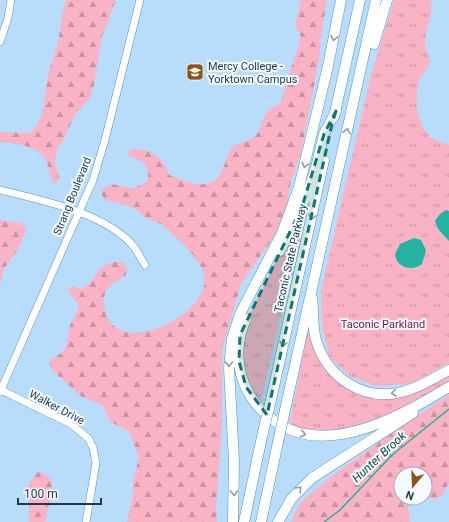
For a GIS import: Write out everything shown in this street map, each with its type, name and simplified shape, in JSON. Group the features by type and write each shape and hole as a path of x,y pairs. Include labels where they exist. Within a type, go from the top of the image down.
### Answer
{"highway":[{"path":"233,522 234,461 229,368 232,339 240,314 282,233 299,187 324,87 341,0"},
{"name":"Taconic State Parkway","path":"244,522 360,0"},
{"path":"261,522 376,0"},
{"path":"356,92 364,83 387,0"},
{"path":"336,111 324,134 316,168 302,207 243,325 238,350 239,366 244,383 254,402 274,421 297,433 319,436 344,434 380,421 417,405 449,387"},
{"path":"311,292 314,311 314,330 318,345 333,372 351,386 372,393 395,394 416,387 449,370"},
{"path":"278,522 292,498 312,478 449,390"}],"street":[{"path":"0,42 8,18 11,0"},
{"name":"Strang Boulevard","path":"0,391 80,213 93,180 105,140 140,0"},
{"path":"0,190 80,213 111,228 133,246 145,265"},
{"name":"Walker Drive","path":"0,391 71,424 89,440 94,448 96,463 86,522"}],"highlighted area":[{"path":"336,111 332,124 267,415 246,387 239,361 240,335 302,207 324,134"}],"green space":[{"path":"66,0 116,0 102,37 94,84 90,98 74,116 65,137 56,150 55,165 60,179 53,184 47,163 39,152 27,146 0,142 0,132 30,133 39,121 44,106 49,71 57,46"},
{"path":"301,0 327,0 319,60 301,153 291,181 286,210 277,232 241,284 222,349 222,427 216,510 217,522 127,522 133,496 133,480 139,458 131,436 125,429 110,422 103,406 82,397 52,370 49,361 61,353 66,347 70,325 78,310 78,303 67,290 74,286 81,289 87,286 98,272 107,264 123,262 127,268 126,275 107,289 104,298 104,303 110,322 122,331 140,332 159,328 178,318 193,305 203,290 204,275 194,256 162,225 148,219 133,208 104,200 101,192 108,186 115,184 132,189 147,182 148,171 145,164 128,156 130,149 144,150 155,154 163,162 169,175 183,180 198,184 205,184 211,183 217,179 231,149 237,144 248,141 254,137 260,129 266,113 280,104 301,37 295,25"},
{"name":"Taconic Parkland","path":"394,0 431,0 431,10 425,42 430,63 419,81 417,88 417,105 420,121 429,135 435,140 449,145 449,211 446,210 438,229 449,241 449,363 410,384 375,386 350,376 330,358 322,327 321,290 371,75"},
{"path":"302,210 305,211 261,402 255,398 247,381 240,352 243,334 256,302"},
{"path":"0,219 21,223 27,229 18,250 4,268 0,286"},
{"path":"310,334 336,380 375,396 449,373 449,381 417,400 381,417 344,428 325,431 300,431 289,426 307,335"},
{"path":"449,395 449,483 442,495 436,499 433,498 433,466 393,466 393,506 409,506 410,522 291,522 299,504 329,478 412,419"},
{"path":"38,472 44,474 51,480 52,489 50,501 45,522 29,522 29,484"}],"shaded area":[{"path":"446,210 449,211 449,241 438,229 435,221 440,214"},
{"path":"414,238 421,240 426,250 422,264 414,268 410,268 398,263 395,254 400,244"}],"waterway":[{"name":"Hunter Brook","path":"324,522 340,510 392,455 449,409"}],"place":[{"name":"Mercy College - Yorktown Campus","path":"195,72"}]}
